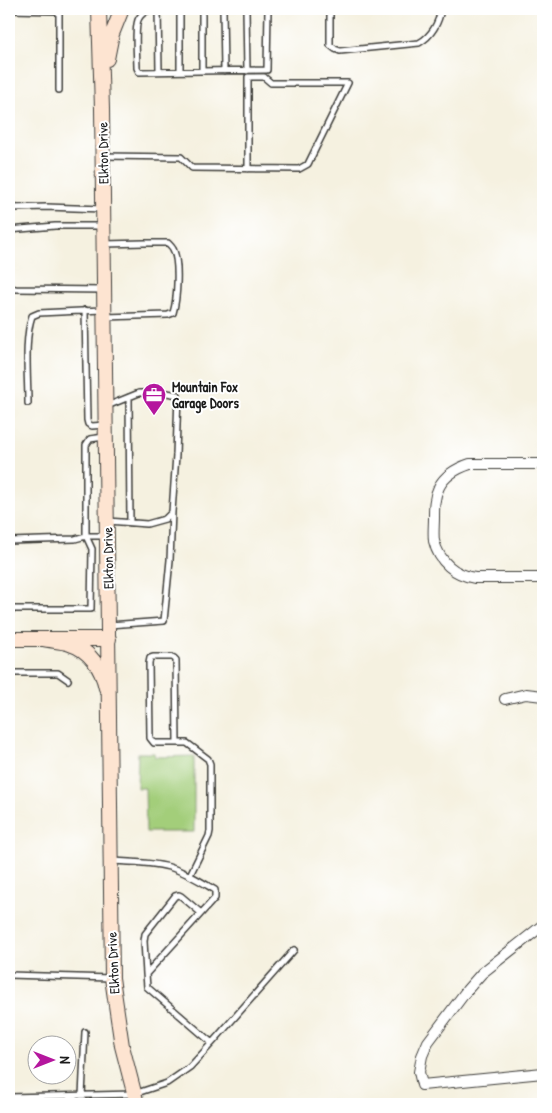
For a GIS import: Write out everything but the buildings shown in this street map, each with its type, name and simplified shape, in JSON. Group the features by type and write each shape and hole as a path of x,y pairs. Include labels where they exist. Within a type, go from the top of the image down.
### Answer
{"street":[{"name":"Elkton Drive","path":"99,9 104,209 112,978 122,1046 136,1099"},
{"path":"102,109 109,45 116,21 122,9"},
{"path":"543,464 470,464 452,472 439,486 436,495 434,504 434,542 442,560 449,567 466,577 543,578"},
{"path":"9,639 109,639"},
{"path":"43,639 78,647 92,658 105,683 110,706"},
{"path":"505,699 526,694 543,696"},
{"path":"543,925 482,973 467,990 428,1042 422,1056 420,1072 422,1086 543,1073"}],"lane":[{"path":"153,9 147,11 138,19 137,68 139,72 268,70 268,9"},
{"path":"158,9 159,71"},
{"path":"180,9 180,71"},
{"path":"202,9 202,71"},
{"path":"223,9 224,71"},
{"path":"246,9 246,70"},
{"path":"330,9 330,45 340,51 420,43 431,33 439,19 441,9"},
{"path":"9,10 59,11 59,90"},
{"path":"103,156 181,157 192,168 248,169 299,169 308,164 348,83 280,83 271,82 264,77 248,77 248,169"},
{"path":"9,207 104,209"},
{"path":"9,230 55,226 104,226"},
{"path":"28,403 28,361 32,316 39,313 85,310 105,313 168,315 173,313 178,289 174,250 168,243 104,244"},
{"path":"9,288 105,290"},
{"path":"85,310 87,420 88,424 106,431"},
{"path":"106,406 139,393 178,395 170,560 164,621 109,625"},
{"path":"129,397 130,523"},
{"path":"9,610 90,608 92,549 86,536 86,444 90,438 106,431"},
{"path":"108,521 146,524 165,519 172,512"},
{"path":"9,542 108,536"},
{"path":"177,743 176,660 172,657 153,657 149,660 150,738 154,743 177,743 187,743 208,758 210,764 210,831 190,876"},
{"path":"9,673 58,673 68,680"},
{"path":"111,861 145,863 168,867 190,876 214,890 215,898 146,974"},
{"path":"201,913 181,896 175,896 144,937 147,987 212,1043"},
{"path":"9,1097 82,1096 136,1099 167,1083 190,1067 294,950"},
{"path":"9,975 112,978"},
{"path":"84,1032 82,1096 84,1104"}],"green space":[{"path":"138,753 154,753 155,757 194,756 194,832 146,832 145,788 137,788"}],"place":[{"name":"Mountain Fox Garage Doors","path":"154,416"}]}
